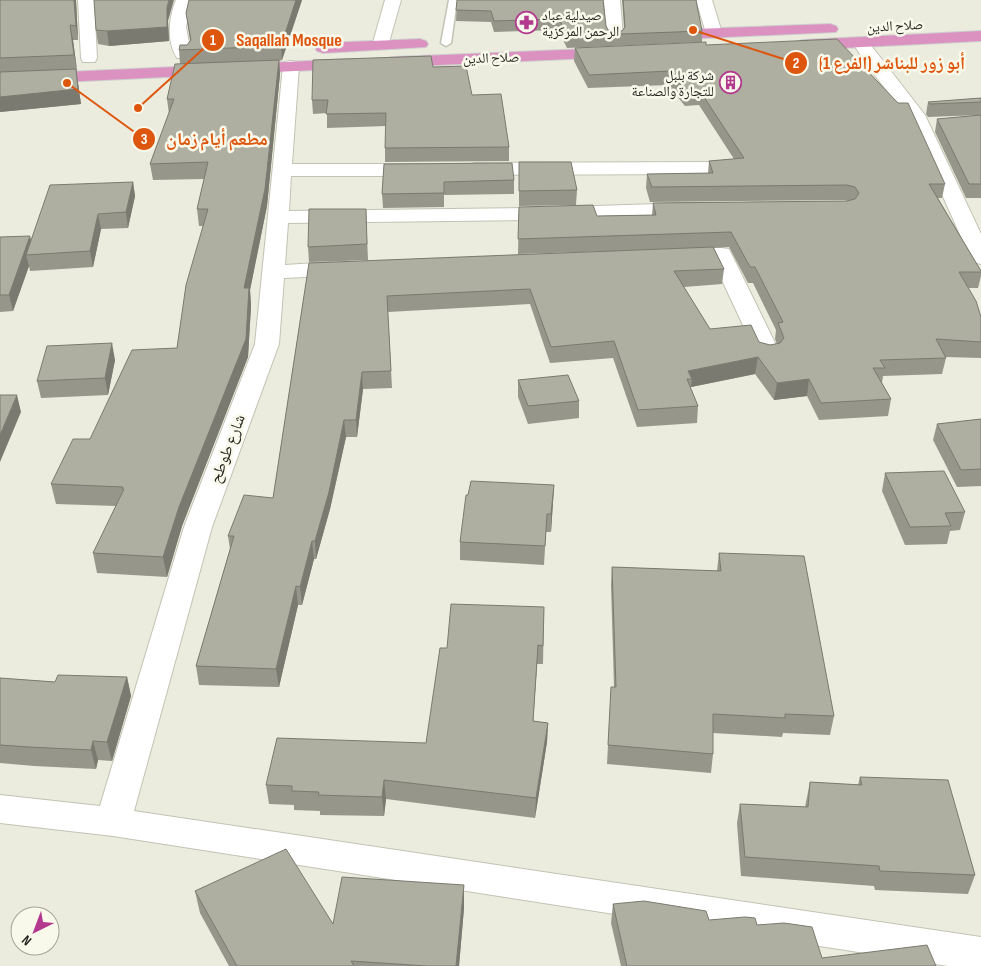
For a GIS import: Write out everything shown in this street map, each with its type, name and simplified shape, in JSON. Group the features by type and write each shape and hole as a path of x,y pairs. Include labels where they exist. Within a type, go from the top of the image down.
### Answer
{"highway":[{"name":"صلاح الدين","path":"596,38 981,22"},
{"name":"صلاح الدين","path":"660,51 981,36"},
{"name":"صلاح الدين","path":"381,54 446,43 464,42"},
{"name":"صلاح الدين","path":"311,48 381,54 630,52"},
{"path":"164,54 202,53"},
{"path":"70,59 108,57"},
{"path":"0,80 364,63"}],"street":[{"path":"86,0 89,58"},
{"path":"183,54 177,29 178,13 184,0"},
{"path":"381,54 393,0"},
{"path":"612,0 615,37"},
{"path":"704,0 714,33"},
{"path":"860,42 916,115 929,124 971,210 981,257"},
{"name":"شارع طوطح","path":"113,822 198,527 267,344 291,66"},
{"path":"458,169 722,168"},
{"path":"281,170 438,170"},
{"path":"278,217 532,214 712,208"},
{"path":"655,256 721,254 768,353"},
{"path":"273,272 371,267"},
{"path":"0,809 113,822 981,954"}],"lane":[{"path":"446,43 453,0"}],"building":[{"path":"0,0 74,0 76,26 70,25 74,55 0,58"},
{"path":"94,0 169,0 167,27 96,30"},
{"path":"189,0 296,0 281,46 179,50 180,45 187,45 191,40 186,13"},
{"path":"457,0 603,0 608,30 622,31 625,27 623,0 696,0 702,31 568,36 559,19 494,21 491,11 456,10"},
{"path":"837,39 898,103 908,103 945,184 929,184 981,271 959,272 976,301 981,317 981,342 936,339 946,358 880,360 885,368 873,368 891,399 821,403 809,379 777,383 758,357 688,371 692,379 687,379 698,406 638,410 614,341 551,347 530,289 387,296 391,371 362,372 356,420 344,420 329,492 315,541 312,541 300,587 296,586 276,669 196,666 234,536 228,536 244,495 273,498 309,263 713,247 724,269 674,271 710,329 751,325 759,342 770,345 780,343 784,338 778,323 783,322 755,267 750,267 731,232 518,239 519,207 593,205 597,216 656,215 653,203 847,201 855,199 859,193 855,187 847,185 652,187 647,174 713,173 709,161 744,158 700,91 686,92 670,71 589,75 575,48"},
{"path":"431,56 433,67 466,66 472,95 501,94 509,147 385,148 386,113 326,114 328,100 312,100 313,60"},
{"path":"279,60 265,189 244,288 249,288 246,339 179,507 163,557 93,553 124,489 122,489 123,487 51,484 73,439 90,439 132,350 177,348 186,285 208,209 197,209 208,162 150,164 174,99 167,99 175,64"},
{"path":"76,69 78,89 0,97 0,72"},
{"path":"981,98 981,102 930,104 928,102"},
{"path":"981,115 981,184 969,184 937,119"},
{"path":"519,162 571,162 577,190 519,191"},
{"path":"512,163 514,180 444,182 444,193 382,194 384,164"},
{"path":"133,182 126,212 98,214 90,251 26,255 50,185"},
{"path":"309,209 366,209 367,244 308,247"},
{"path":"30,236 9,295 0,295 0,237"},
{"path":"112,343 105,378 37,381 47,346"},
{"path":"568,375 579,401 528,406 518,380"},
{"path":"0,395 17,395 0,435"},
{"path":"981,419 981,469 961,470 937,424"},
{"path":"944,471 965,512 945,513 951,526 910,527 885,473"},
{"path":"471,481 554,485 551,514 547,514 545,546 460,542 466,495 468,495"},
{"path":"719,553 804,556 834,716 785,714 785,718 713,714 713,754 608,745 611,687 616,687 612,567 721,571"},
{"path":"451,604 544,607 543,646 538,645 533,721 548,723 536,798 384,780 382,797 318,795 319,792 292,791 292,786 266,785 277,738 426,743 440,648 447,648"},
{"path":"58,675 127,677 107,742 93,741 91,750 0,745 0,678 55,682"},
{"path":"860,777 948,780 975,875 880,871 879,866 745,857 740,804 808,807 810,782 862,785"},
{"path":"286,849 333,924 342,877 464,885 456,966 351,961 354,966 237,966 195,891"},
{"path":"644,901 706,911 709,920 745,917 755,918 757,925 784,923 812,927 822,958 927,945 936,966 627,966 613,904"}],"place":[{"name":"صيدلية عباد الرحمن المركزية","path":"526,23"},
{"name":"أبو زور للبناشر (الفرع 1)","path":"693,30"},
{"name":"مطعم أيام زمان","path":"67,83"},
{"name":"شركة بلبل للتجارة والصناعة","path":"730,83"},
{"name":"Saqallah Mosque","path":"138,108"}]}
